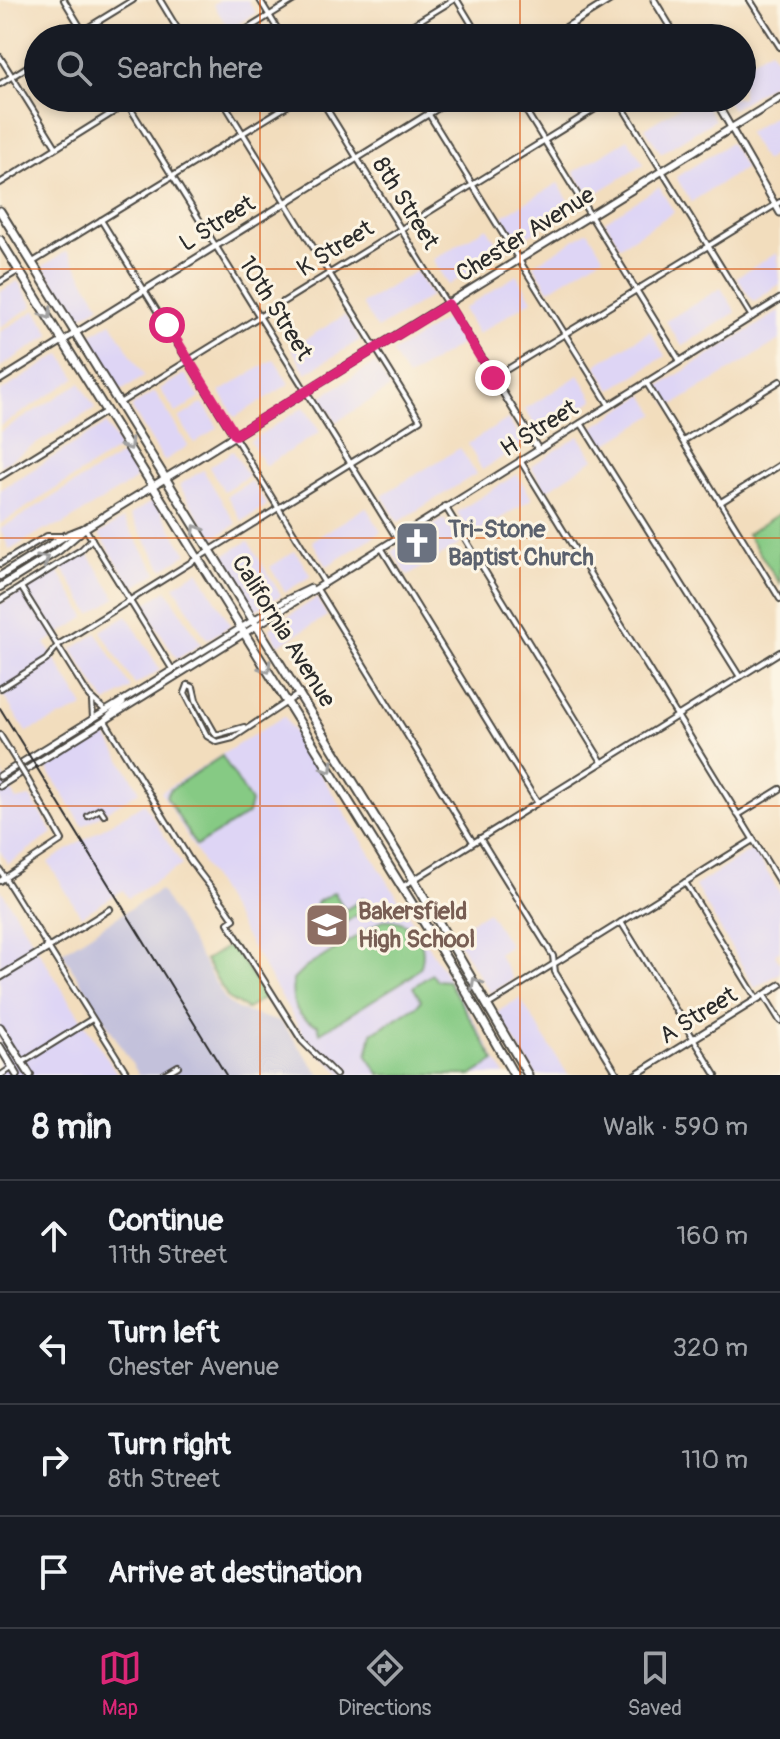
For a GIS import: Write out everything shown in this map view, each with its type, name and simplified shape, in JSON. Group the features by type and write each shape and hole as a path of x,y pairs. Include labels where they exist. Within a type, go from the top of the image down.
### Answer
{"main road":[{"name":"Chester Avenue","path":"0,587 58,551 85,528 780,98"},
{"name":"California Avenue","path":"0,211 414,880 528,1075"},
{"name":"California Avenue","path":"0,240 402,887 514,1075"},
{"name":"Chester Avenue","path":"0,576 65,536 85,528"},
{"path":"0,977 48,948"},
{"path":"0,1027 30,1075"},
{"path":"0,1047 17,1075"}],"street":[{"path":"64,0 79,24"},
{"path":"94,24 133,0"},
{"path":"160,0 175,24"},
{"path":"260,0 274,24"},
{"path":"256,24 294,0"},
{"path":"415,24 455,0 471,24"},
{"path":"571,24 610,0"},
{"path":"654,0 669,24"},
{"path":"750,0 780,47"},
{"path":"0,57 24,95"},
{"path":"0,84 24,69"},
{"path":"34,112 56,147"},
{"path":"0,183 109,112"},
{"name":"10th Street","path":"133,112 396,537"},
{"path":"1,688 46,660 58,645 420,420 230,112"},
{"path":"32,263 277,112"},
{"name":"8th Street","path":"329,112 538,449"},
{"path":"526,112 680,361"},
{"name":"K Street","path":"117,404 592,112"},
{"path":"624,112 752,317"},
{"path":"493,378 707,245 779,206 722,112"},
{"path":"428,113 609,405"},
{"name":"L Street","path":"0,380 428,113"},
{"path":"101,220 324,582"},
{"path":"0,282 20,270"},
{"name":"H Street","path":"0,776 172,670 316,587 780,299"},
{"path":"683,441 780,381"},
{"path":"646,382 780,599"},
{"path":"0,477 107,411"},
{"path":"581,423 740,677"},
{"path":"520,460 780,883"},
{"path":"720,502 780,465"},
{"path":"445,506 602,762"},
{"path":"85,528 177,677"},
{"path":"0,552 3,562 47,536 65,536"},
{"path":"0,600 81,550 92,539"},
{"path":"380,547 537,802"},
{"path":"21,587 89,696 106,711"},
{"path":"316,587 473,842"},
{"name":"H Street","path":"0,786 177,677 242,631"},
{"path":"402,887 780,652"},
{"path":"246,727 216,735 196,700 193,687 185,686 185,693 211,740 230,739 299,694"},
{"path":"134,693 107,715 105,721 190,860 210,881 234,919 228,923 302,1041 336,1075"},
{"path":"89,696 93,718"},
{"path":"0,735 62,840 2,879"},
{"path":"738,815 780,789"},
{"path":"88,816 100,809 104,815"},
{"path":"480,838 553,956 555,972 618,1075"},
{"path":"488,1005 753,840"},
{"path":"0,870 2,879 128,1075"},
{"path":"685,882 757,999"},
{"path":"48,948 110,909"},
{"path":"621,922 716,1075"},
{"name":"A Street","path":"635,1075 780,985"},
{"path":"764,995 780,1021"},
{"path":"22,1062 92,1019"},
{"path":"163,1075 178,1066"},
{"path":"1,1075 13,1067"}],"shaded area":[{"path":"220,0 248,0 256,13 237,24 226,24 213,4"},
{"path":"770,49 780,65 780,79 756,94 756,58"},
{"path":"671,112 710,112 715,120 661,153 645,128"},
{"path":"780,112 780,151 764,161 747,133"},
{"path":"628,139 644,164 590,197 574,172"},
{"path":"730,143 745,168 691,202 676,177"},
{"path":"558,183 573,208 519,241 503,216"},
{"path":"659,187 674,212 620,246 605,221"},
{"path":"487,227 502,252 448,285 433,260"},
{"path":"588,231 603,256 549,290 534,265"},
{"path":"67,251 100,305 76,320 43,266"},
{"path":"777,253 780,284 753,302 737,277"},
{"path":"416,271 431,296 377,329 362,304"},
{"path":"517,275 532,300 478,334 463,309"},
{"path":"18,281 33,306 0,327 0,292"},
{"path":"721,288 736,312 682,346 666,321"},
{"path":"36,310 51,335 0,367 0,332"},
{"path":"780,311 780,340 670,407 658,387"},
{"path":"345,315 360,340 306,373 291,348"},
{"path":"446,319 461,344 407,378 392,353"},
{"path":"111,322 144,376 120,391 87,337"},
{"path":"650,331 665,356 611,390 596,365"},
{"path":"61,354 76,378 0,426 0,392"},
{"path":"274,359 289,384 235,417 220,392"},
{"path":"375,363 390,388 336,422 321,397"},
{"path":"185,374 200,398 176,413 160,389"},
{"path":"579,375 594,400 540,434 525,409"},
{"path":"80,383 95,408 0,466 0,432"},
{"path":"155,392 188,446 164,461 131,407"},
{"path":"644,395 656,414 603,446 592,428"},
{"path":"203,403 218,428 194,443 179,418"},
{"path":"304,407 320,432 265,466 250,441"},
{"path":"508,419 523,444 482,470 468,444"},
{"path":"106,424 120,448 0,524 0,490"},
{"path":"579,436 594,459 546,491 531,466"},
{"path":"460,448 476,474 398,522 382,495"},
{"path":"233,451 248,476 224,491 209,467"},
{"path":"123,454 136,475 135,480 62,525 43,530 10,550 0,529"},
{"path":"203,470 236,524 213,539 179,485"},
{"path":"517,474 532,499 472,536 457,512"},
{"path":"251,481 267,505 242,521 227,496"},
{"path":"154,500 187,554 163,569 130,515"},
{"path":"366,507 381,532 327,566 312,541"},
{"path":"123,519 157,573 133,588 99,534"},
{"path":"444,519 460,544 408,576 392,551"},
{"path":"248,541 281,595 256,610 223,556"},
{"path":"86,550 116,598 91,614 61,566"},
{"path":"295,551 311,576 285,592 270,567"},
{"path":"57,569 86,617 45,643 84,707 26,732 0,690 0,604"},
{"path":"198,571 231,625 207,640 174,586"},
{"path":"167,590 201,644 177,659 143,605"},
{"path":"317,598 327,616 279,645 269,628"},
{"path":"127,615 160,670 135,685 101,631"},
{"path":"97,633 131,688 106,703 72,649"},
{"name":"Bakersfield High School","path":"284,716 464,1003 505,1075 343,1075 309,1044 161,792"},
{"path":"100,732 106,735 140,791 83,826 46,767"},
{"path":"0,770 17,800 30,797 53,833 8,864 0,851"},
{"path":"144,803 182,865 128,898 123,890 81,916 48,862"},
{"path":"753,849 780,893 780,950 775,954 780,963 780,973 755,988 695,886"},
{"path":"0,888 70,1002 118,1075 0,1075"},
{"path":"160,890 227,1002 237,1009 282,1023 320,1075 139,1075 62,952"},
{"path":"488,911 510,946 498,954 513,979 490,993 452,933"},
{"path":"520,998 568,1075 536,1075 497,1012"}],"green space":[{"path":"780,513 780,584 747,534"},
{"path":"222,756 251,802 248,814 196,846 166,796 171,789"},
{"path":"334,892 345,910 363,899 368,908 333,930 316,903"},
{"path":"383,920 401,923 415,932 422,947 421,966 410,977 320,1033 318,1025 304,1019 296,1008 293,980 305,968"},
{"path":"232,944 265,997 247,1009 229,999 205,960"},
{"path":"432,974 436,980 448,981 495,1061 472,1075 380,1075 367,1056 372,1033 418,1005 421,1000 413,987"}],"railway":[{"path":"0,708 226,1075"}],"place":[{"name":"Tri-Stone Baptist Church","path":"417,543"},
{"name":"Bakersfield High School","path":"327,925"}],"route":[{"path":"167,325 235,435 448,304 493,378"}]}
